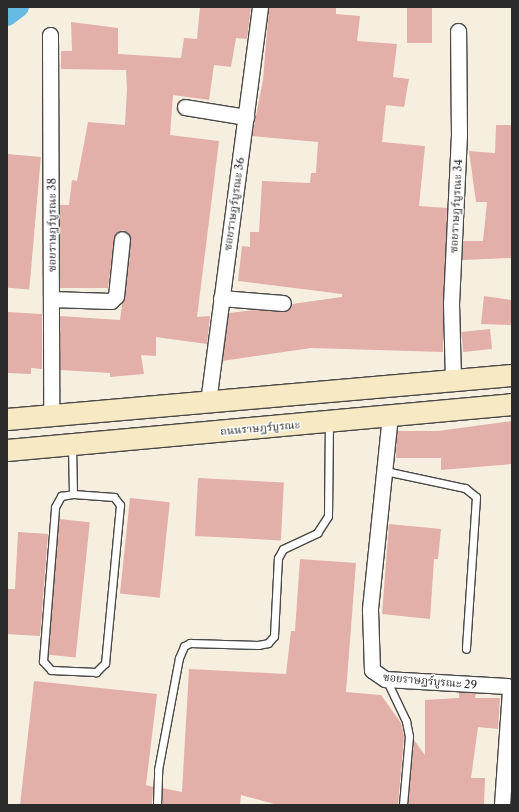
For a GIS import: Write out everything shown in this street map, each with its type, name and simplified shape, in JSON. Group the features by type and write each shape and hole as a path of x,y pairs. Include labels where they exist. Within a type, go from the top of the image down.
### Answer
{"main road":[{"path":"7,419 512,375"},
{"name":"ถนนราษฎร์บูรณะ","path":"7,450 512,404"}],"street":[{"name":"ซอยราษฎร์บูรณะ 36","path":"208,402 260,7"},
{"name":"ซอยราษฎร์บูรณะ 34","path":"453,380 451,304 459,136 458,31"},
{"name":"ซอยราษฎร์บูรณะ 38","path":"50,35 51,415"},
{"path":"185,107 246,117"},
{"path":"51,299 111,301 116,296 122,239"},
{"path":"221,298 283,303"},
{"name":"ซอยราษฎร์บูรณะ 29","path":"390,415 370,610 370,662 377,676 386,679 506,686 510,690 502,805"}],"lane":[{"path":"157,805 158,770 179,658 184,646 190,643 268,643 274,636 278,558 283,549 317,533 328,516 329,421"},
{"path":"72,444 73,494"},
{"path":"385,471 466,488 476,497 466,649"},
{"path":"73,494 114,497 120,505 105,663 96,672 51,670 43,661 55,507 61,496 73,494"},
{"path":"386,679 406,721 409,736 403,805"}],"building":[{"path":"200,7 251,7 247,39 236,38 231,67 214,65 209,100 173,95 170,135 219,141 197,317 210,316 207,344 156,337 156,356 141,355 144,374 110,377 110,373 60,370 60,316 120,320 131,240 123,230 115,234 108,288 60,288 59,205 69,205 72,180 77,181 88,122 125,125 127,89 126,70 61,69 61,51 72,51 71,22 118,28 118,54 181,58 184,38 197,39"},
{"path":"269,7 336,7 336,14 360,16 357,41 397,44 393,77 409,79 404,107 386,105 382,142 425,146 419,206 447,208 443,352 311,348 222,361 229,313 254,310 283,312 292,304 342,297 342,294 238,281 242,246 250,247 250,232 259,232 262,181 310,183 311,173 316,173 318,142 252,136 263,80"},
{"path":"407,7 432,7 432,43 407,43"},
{"path":"496,125 512,125 512,258 462,260 463,241 483,241 487,202 476,202 469,151 495,153"},
{"path":"7,154 41,157 29,289 7,288"},
{"path":"484,296 512,300 512,325 481,324"},
{"path":"7,312 42,314 42,369 31,368 31,374 7,373"},
{"path":"490,329 492,349 463,352 461,332"},
{"path":"512,421 512,464 441,470 441,458 396,458 397,431 438,431"},
{"path":"198,478 284,483 281,540 195,536"},
{"path":"130,498 170,502 160,598 120,593"},
{"path":"59,519 90,522 76,657 45,654"},
{"path":"389,524 441,529 438,559 434,559 430,619 382,614"},
{"path":"18,532 48,534 40,636 7,634 7,589 15,589"},
{"path":"300,559 356,563 346,692 381,695 401,723 404,736 398,805 278,805 241,795 240,805 162,805 162,788 182,792 189,669 286,674 291,631 295,631"},
{"path":"34,681 157,694 146,785 153,787 152,805 20,805"},
{"path":"459,692 476,693 475,698 500,698 498,729 478,727 471,778 485,778 484,805 408,805 414,740 425,755 425,700 459,698"}],"waterway":[{"path":"7,16 19,7"}]}
